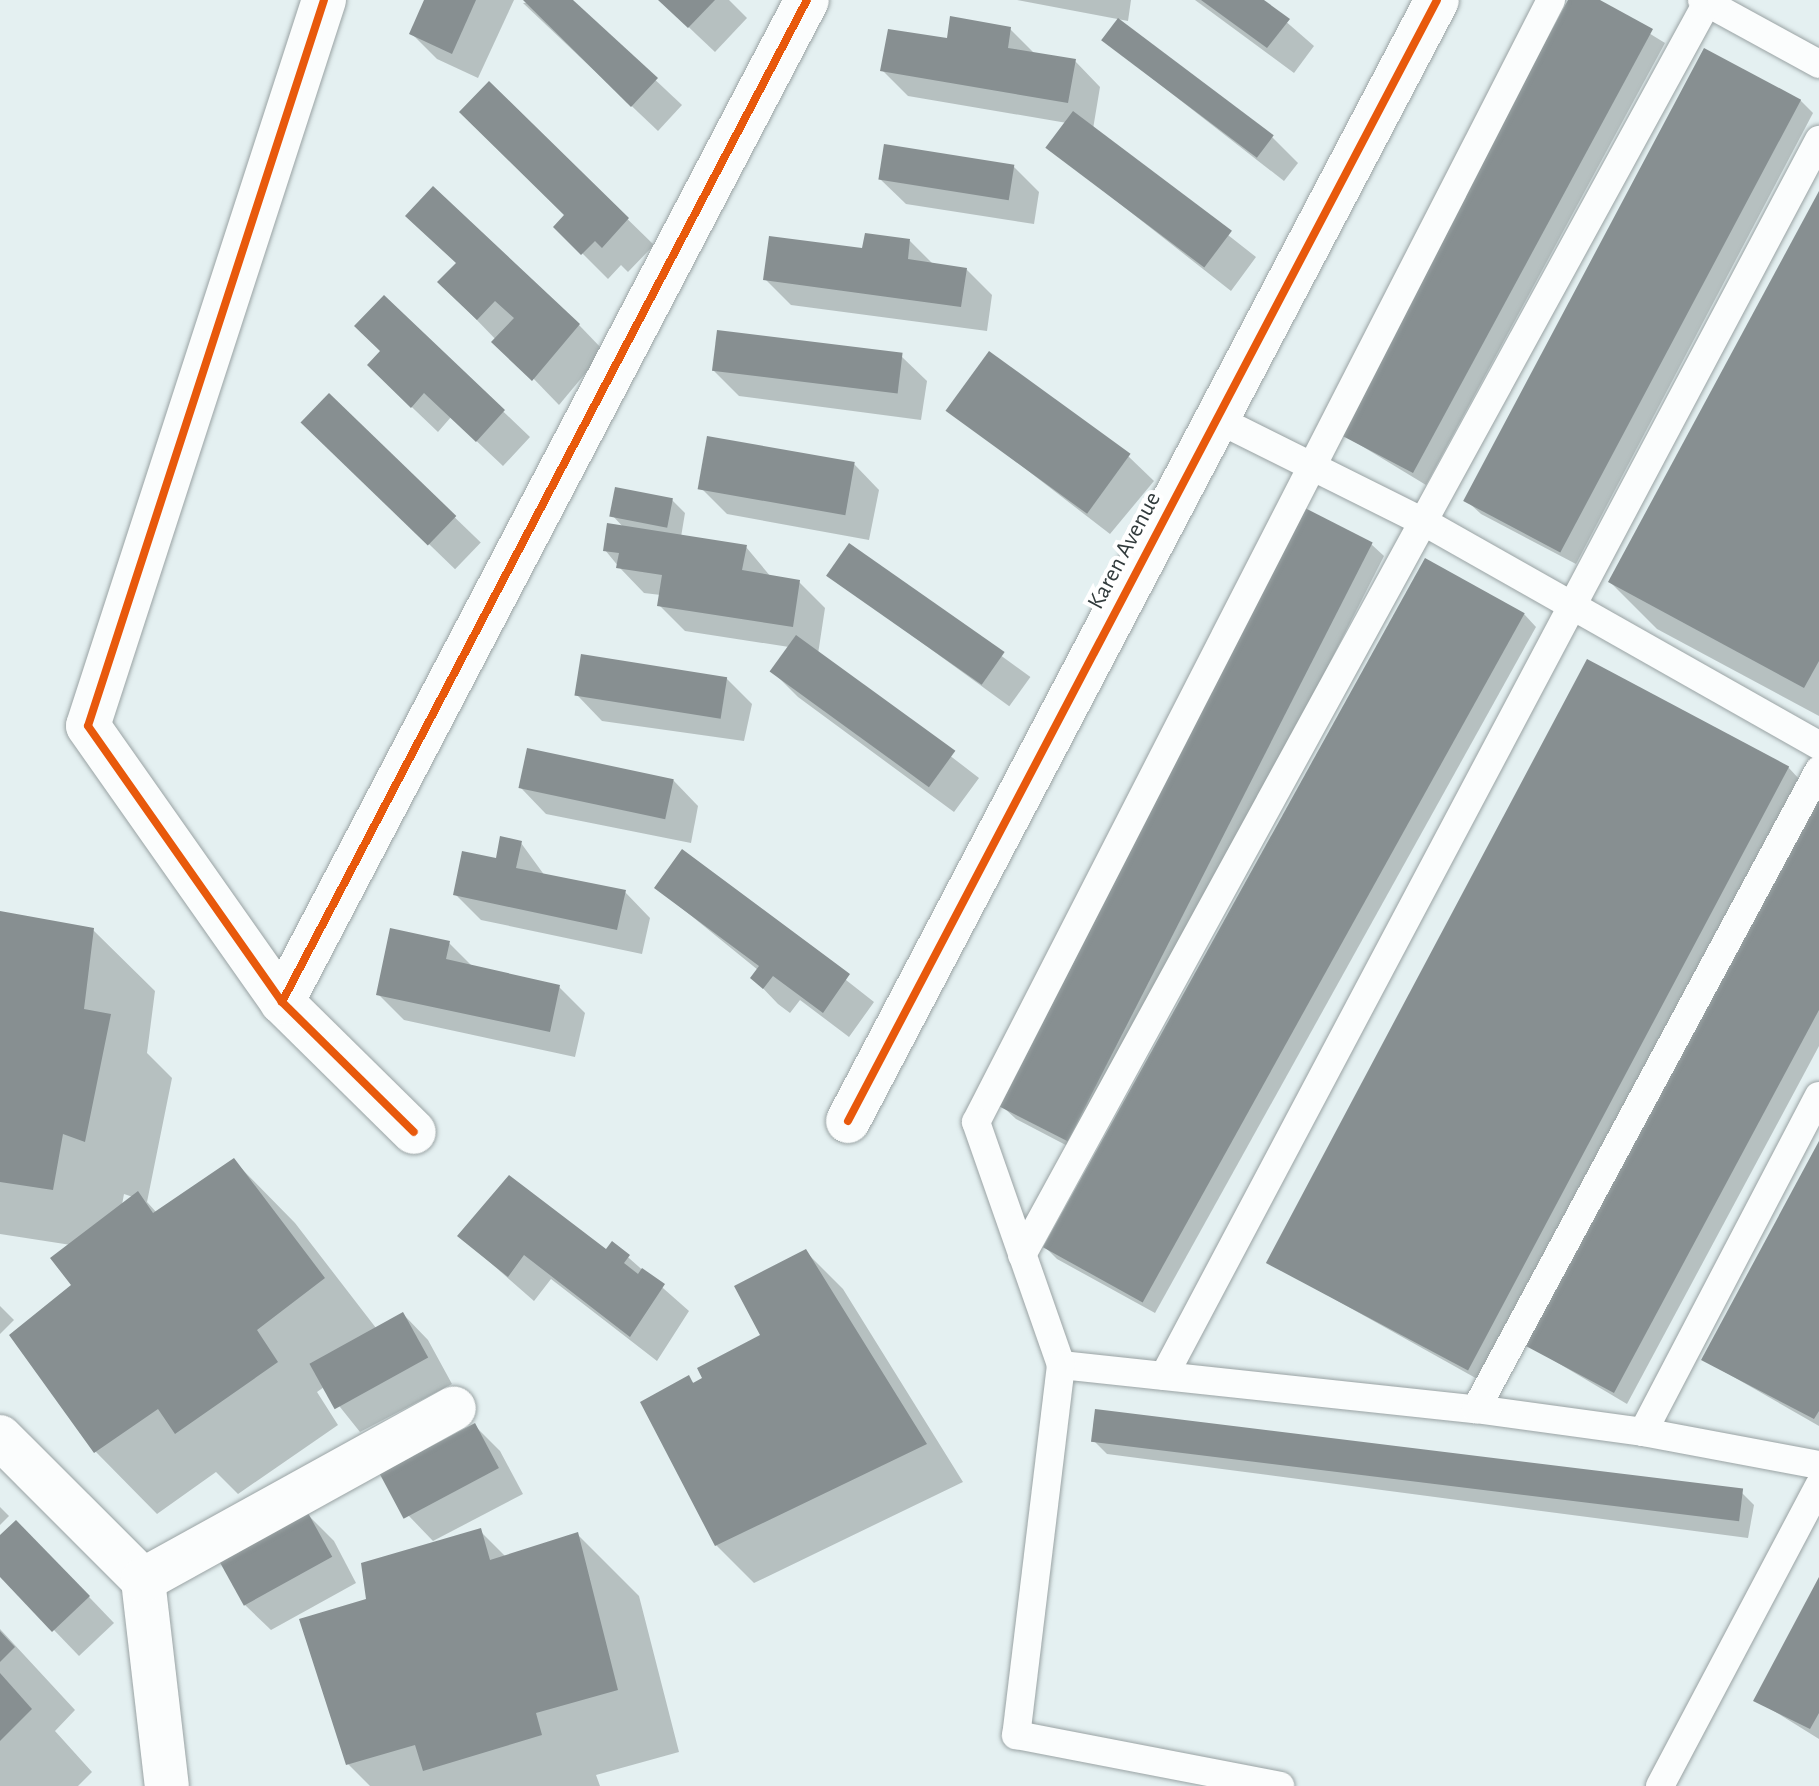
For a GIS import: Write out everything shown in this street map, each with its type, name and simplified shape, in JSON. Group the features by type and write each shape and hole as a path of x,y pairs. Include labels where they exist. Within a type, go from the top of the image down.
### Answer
{"street":[{"path":"324,0 88,726 282,1002 414,1132"},
{"path":"282,1002 807,0"},
{"name":"Karen Avenue","path":"848,1121 1437,0"},
{"path":"143,1580 454,1408"},
{"path":"0,1437 143,1580 167,1786"}],"lane":[{"path":"1280,1786 1016,1735 1061,1365 976,1122 1551,0"},
{"path":"1022,1255 1426,523 1704,1 1819,64"},
{"path":"1164,1376 1819,140"},
{"path":"1217,419 1426,523 1819,745"},
{"path":"1476,1409 1819,770"},
{"path":"1643,1432 1819,1096"},
{"path":"1061,1365 1476,1409 1643,1432 1819,1465"},
{"path":"1660,1786 1819,1486"}],"building":[{"path":"424,0 476,0 452,54 409,34"},
{"path":"523,0 573,0 658,78 631,107"},
{"path":"658,0 715,0 688,28"},
{"path":"1201,0 1264,0 1290,19 1267,48"},
{"path":"1568,0 1600,0 1653,29 1413,473 1335,432"},
{"path":"950,16 1011,27 1008,48 1076,59 1068,103 880,71 888,29 947,38"},
{"path":"1118,18 1274,135 1257,158 1101,40"},
{"path":"1704,48 1801,100 1560,553 1463,501"},
{"path":"489,81 629,218 602,248 595,241 581,255 553,227 564,215 459,112"},
{"path":"1073,111 1232,231 1204,267 1045,148"},
{"path":"884,144 1014,165 1009,200 878,180"},
{"path":"433,186 580,324 532,381 491,342 514,318 495,301 477,320 437,282 456,263 405,216"},
{"path":"1819,191 1819,661 1804,688 1608,582"},
{"path":"865,233 910,239 908,259 967,268 961,307 763,280 769,236 862,248"},
{"path":"384,295 505,410 476,442 424,393 411,408 367,365 380,351 354,326"},
{"path":"717,330 903,353 898,393 712,371"},
{"path":"989,351 1131,454 1087,514 946,411"},
{"path":"329,393 456,516 428,545 301,422"},
{"path":"707,436 855,462 845,515 698,489"},
{"path":"615,487 673,498 667,528 609,516"},
{"path":"1305,508 1373,543 1068,1141 1000,1107"},
{"path":"607,523 747,545 742,570 800,580 793,627 657,606 662,575 616,568 619,553 603,551"},
{"path":"849,543 1005,652 982,685 826,576"},
{"path":"1425,558 1525,613 1143,1302 1043,1247"},
{"path":"796,635 955,751 929,787 770,671"},
{"path":"581,654 727,677 721,719 574,695"},
{"path":"1587,659 1789,767 1468,1370 1266,1263"},
{"path":"527,748 674,779 665,819 518,788"},
{"path":"1819,795 1819,1010 1614,1393 1524,1345"},
{"path":"500,836 522,841 516,868 626,890 617,930 453,895 462,851 496,858"},
{"path":"682,849 850,974 823,1013 773,976 763,989 750,978 759,966 654,888"},
{"path":"0,911 94,928 84,1009 111,1014 85,1142 63,1134 53,1190 0,1182"},
{"path":"390,928 450,941 446,959 560,985 550,1032 376,995"},
{"path":"1819,1141 1819,1411 1814,1419 1701,1360"},
{"path":"234,1158 325,1278 257,1330 278,1362 175,1434 158,1409 94,1453 9,1335 71,1285 50,1258 138,1191 153,1213"},
{"path":"509,1175 606,1249 612,1241 630,1255 624,1263 638,1274 642,1268 665,1284 630,1337 524,1255 508,1277 457,1236"},
{"path":"806,1249 927,1444 715,1546 640,1402 689,1375 693,1383 702,1378 697,1368 760,1335 734,1286"},
{"path":"403,1312 428,1357 335,1409 309,1364"},
{"path":"1095,1409 1743,1489 1739,1521 1091,1442"},
{"path":"475,1423 499,1468 404,1519 380,1474"},
{"path":"308,1513 332,1557 244,1606 220,1562"},
{"path":"16,1520 90,1596 52,1632 0,1577 0,1535"},
{"path":"481,1528 490,1560 578,1532 618,1690 536,1713 542,1735 423,1771 415,1745 346,1765 299,1619 366,1599 361,1563"},
{"path":"1819,1577 1819,1713 1810,1729 1753,1701"},
{"path":"0,1631 15,1647 0,1662"},
{"path":"0,1673 32,1709 0,1741"}],"cycle path":[{"path":"324,0 88,726 282,1002 414,1132"},
{"path":"282,1002 807,0"},
{"path":"848,1121 1437,0"}]}
